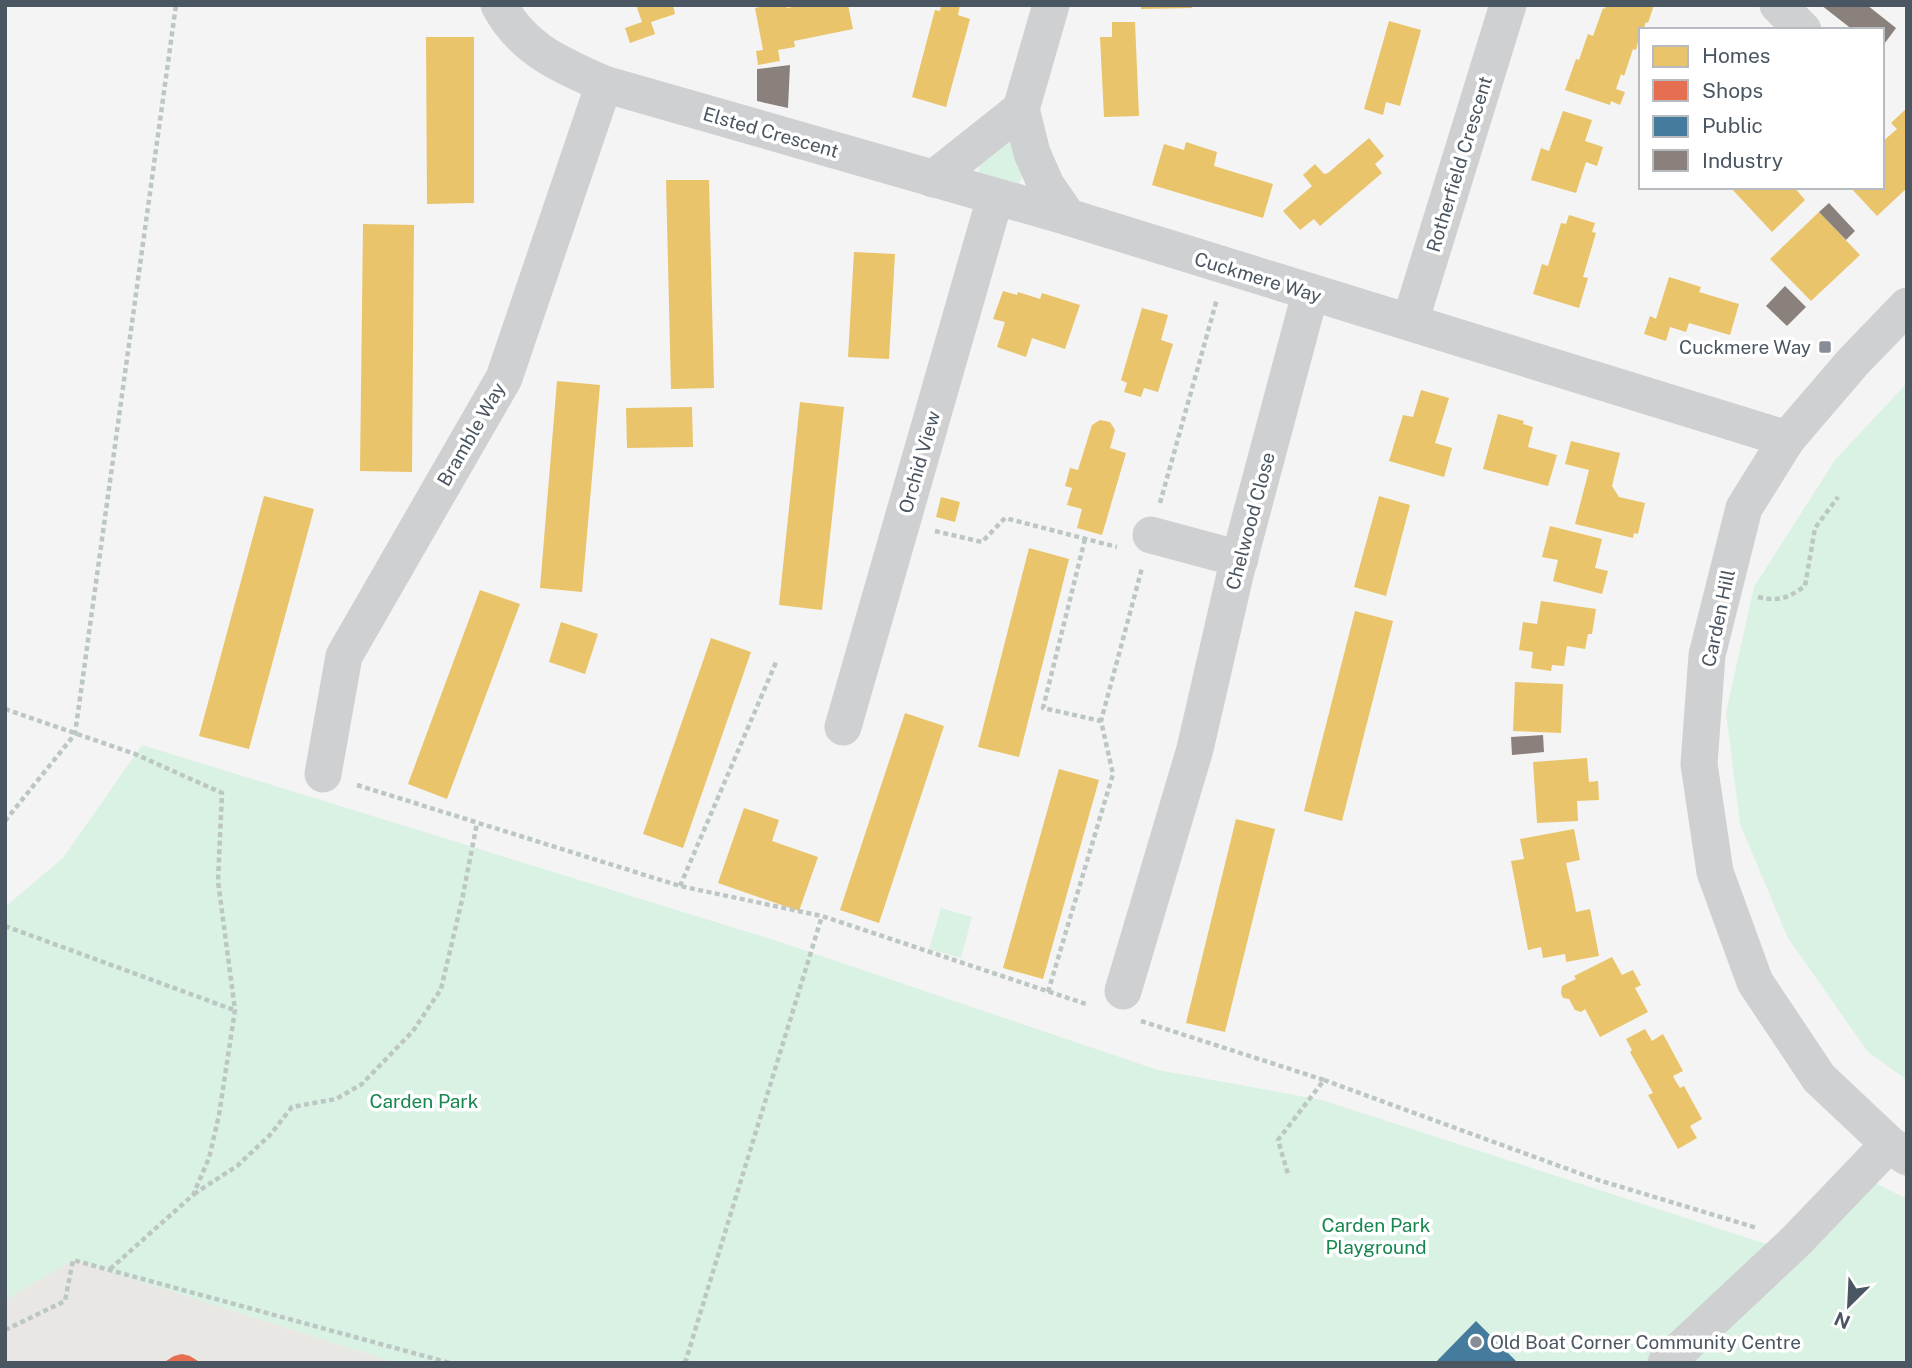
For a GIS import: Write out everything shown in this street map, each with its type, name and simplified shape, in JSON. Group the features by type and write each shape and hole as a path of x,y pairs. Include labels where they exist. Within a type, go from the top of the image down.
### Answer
{"street":[{"name":"Elsted Crescent","path":"499,5 525,41 550,59 604,84 1068,217"},
{"path":"1051,5 1021,109 1032,153 1046,185 1068,217"},
{"name":"Rotherfield Crescent","path":"1409,322 1508,5"},
{"path":"1778,5 1800,28"},
{"name":"Bramble Way","path":"323,774 344,656 503,378 604,84"},
{"path":"933,179 1021,109"},
{"name":"Orchid View","path":"843,727 995,198"},
{"name":"Cuckmere Way","path":"1068,217 1787,439"},
{"name":"Chelwood Close","path":"1118,1006 1195,749 1240,559 1310,293"},
{"name":"Carden Hill","path":"1898,1150 1819,1078 1755,982 1715,872 1699,764 1707,655 1744,508 1787,439 1853,362 1907,306"},
{"path":"1148,544 1240,559"},
{"path":"1666,1363 1898,1150"}],"path":[{"path":"5,821 75,734 176,5"},
{"path":"1048,992 1113,774 1101,721 1225,267"},
{"path":"1724,585 1768,599 1788,598 1805,586 1815,528 1838,496"},
{"path":"901,523 982,542 1004,518 1085,539 1148,544"},
{"path":"1085,539 1043,708 1101,721"},
{"path":"680,886 777,660"},
{"path":"5,709 135,754 222,793 218,881 235,1010 219,1115 209,1158 193,1195"},
{"path":"323,774 680,886 822,916 1048,992 1118,1006 1595,1179 1796,1241"},
{"path":"109,1270 193,1195 237,1166 270,1135 292,1107 336,1099 362,1084 413,1031 441,989 477,823"},
{"path":"685,1363 822,916"},
{"path":"5,926 235,1010"},
{"path":"1288,1174 1278,1140 1324,1080"},
{"path":"5,1330 65,1301 73,1260 450,1363"}],"shaded area":[{"path":"73,1260 397,1363 5,1363 5,1300"}],"green space":[{"path":"1010,138 1022,176 1019,185 979,172 980,159"},
{"path":"1907,383 1907,1080 1868,1052 1788,938 1740,824 1726,712 1754,587 1835,460"},
{"name":"Carden Park","path":"142,745 774,940 1158,1070 1322,1100 1788,1251 1873,1182 1907,1199 1907,1363 397,1363 73,1260 5,1300 5,907 63,858"},
{"path":"941,908 972,917 961,958 929,949"}],"building: Homes":[{"path":"636,5 673,5 675,14 651,22 655,34 630,43 625,28 642,22"},
{"path":"787,5 787,8 802,5 848,5 853,29 794,41 795,47 778,50 780,61 758,65 756,51 763,50 755,8"},
{"path":"941,5 960,5 958,15 970,19 946,107 912,97 935,10 940,11"},
{"path":"1141,5 1192,5 1192,8 1141,9"},
{"path":"1606,5 1654,5 1648,23 1646,22 1644,28 1639,28 1636,50 1633,49 1624,76 1621,74 1616,89 1625,92 1620,105 1611,101 1610,105 1565,90 1588,34 1593,36 1603,8 1605,9"},
{"path":"1389,21 1421,30 1400,106 1386,102 1383,115 1364,109"},
{"path":"1112,22 1135,22 1139,116 1104,117 1100,37 1112,37"},
{"path":"426,37 474,37 474,203 427,204"},
{"path":"1907,108 1907,188 1877,216 1852,189 1884,189 1884,140 1897,129 1891,123"},
{"path":"1563,111 1592,120 1585,141 1603,147 1597,166 1586,162 1576,193 1531,180 1541,148 1549,151"},
{"path":"1369,138 1384,156 1375,164 1382,173 1320,226 1314,219 1300,230 1283,211 1312,186 1303,175 1315,164 1324,174 1328,173"},
{"path":"1186,142 1217,152 1214,166 1273,184 1263,218 1152,185 1164,144 1184,150"},
{"path":"666,180 709,180 714,388 671,389"},
{"path":"1732,189 1796,189 1805,200 1772,232"},
{"path":"1819,212 1860,255 1811,301 1770,259"},
{"path":"1569,215 1595,223 1592,232 1596,233 1583,277 1588,278 1579,308 1533,294 1542,264 1548,266 1561,223 1566,224"},
{"path":"363,224 414,225 412,472 360,471"},
{"path":"854,252 895,254 889,359 848,357"},
{"path":"1669,277 1701,287 1699,292 1739,304 1730,335 1689,323 1686,332 1670,327 1666,341 1644,334 1650,316 1656,319"},
{"path":"1003,291 1017,295 1018,292 1040,299 1042,293 1080,305 1065,349 1032,338 1026,357 997,347 1005,322 993,319"},
{"path":"1142,308 1168,315 1161,340 1173,344 1158,392 1144,388 1141,397 1124,392 1127,383 1121,380"},
{"path":"557,381 600,385 582,592 540,588"},
{"path":"1421,390 1449,398 1435,443 1452,448 1444,477 1389,461 1403,415 1413,417"},
{"path":"800,402 844,407 822,610 779,605"},
{"path":"692,407 693,447 627,448 626,408"},
{"path":"1498,414 1524,421 1523,424 1533,427 1528,447 1557,455 1548,486 1483,469"},
{"path":"1100,420 1110,422 1115,430 1110,448 1126,453 1102,535 1077,528 1082,509 1067,505 1072,488 1065,486 1070,468 1078,470 1092,425"},
{"path":"1571,441 1620,453 1612,486 1619,497 1645,503 1638,534 1634,533 1633,538 1575,524 1589,470 1565,464"},
{"path":"264,496 314,509 249,749 199,736"},
{"path":"1379,496 1410,505 1386,596 1354,587"},
{"path":"941,497 960,502 955,522 936,517"},
{"path":"1550,526 1602,539 1595,568 1608,571 1602,594 1553,581 1558,560 1542,557"},
{"path":"1029,548 1069,559 1019,757 978,747"},
{"path":"480,590 520,604 447,799 408,784"},
{"path":"1541,601 1596,609 1592,634 1588,634 1585,649 1567,646 1564,666 1552,665 1551,671 1531,668 1533,652 1519,650 1523,622 1537,624"},
{"path":"1355,611 1393,621 1342,821 1304,811"},
{"path":"561,622 598,634 585,674 549,662"},
{"path":"711,638 751,652 683,848 643,834"},
{"path":"1515,682 1563,684 1561,733 1513,731"},
{"path":"905,713 944,726 879,923 840,910"},
{"path":"1587,758 1589,782 1598,781 1599,800 1577,801 1578,821 1537,823 1533,762"},
{"path":"1059,769 1099,780 1043,979 1003,968"},
{"path":"744,808 779,820 772,841 818,857 799,911 718,883"},
{"path":"1236,819 1275,829 1225,1032 1186,1023"},
{"path":"1574,829 1580,860 1566,863 1576,912 1590,909 1599,956 1566,962 1565,954 1543,958 1541,947 1528,950 1511,861 1524,859 1520,839"},
{"path":"1612,957 1622,975 1633,970 1641,985 1635,988 1648,1012 1600,1037 1585,1009 1581,1012 1575,1010 1569,999 1563,998 1562,986 1576,979 1574,976"},
{"path":"1645,1029 1652,1041 1663,1034 1683,1071 1673,1076 1680,1088 1684,1086 1702,1119 1690,1126 1697,1138 1678,1149 1648,1095 1653,1093 1630,1052 1632,1050 1626,1039"}],"building: Shops":[{"path":"182,1354 201,1363 163,1363 174,1356"}],"building: Public":[{"name":"Old Boat Corner Community Centre","path":"1476,1321 1518,1363 1435,1363"}],"building: Industry":[{"path":"1821,5 1867,5 1896,28 1884,44 1884,28 1850,28"},
{"path":"790,65 788,108 757,101 757,69"},
{"path":"1829,203 1855,231 1846,240 1819,212"},
{"path":"1785,286 1806,307 1787,326 1766,306"},
{"path":"1543,735 1544,752 1512,755 1511,737"}],"place":[{"name":"Cuckmere Way","path":"1825,347"},
{"name":"Old Boat Corner Community Centre","path":"1476,1342"}],"park label":[{"name":"Carden Park Playground","path":"1376,1236"}]}
